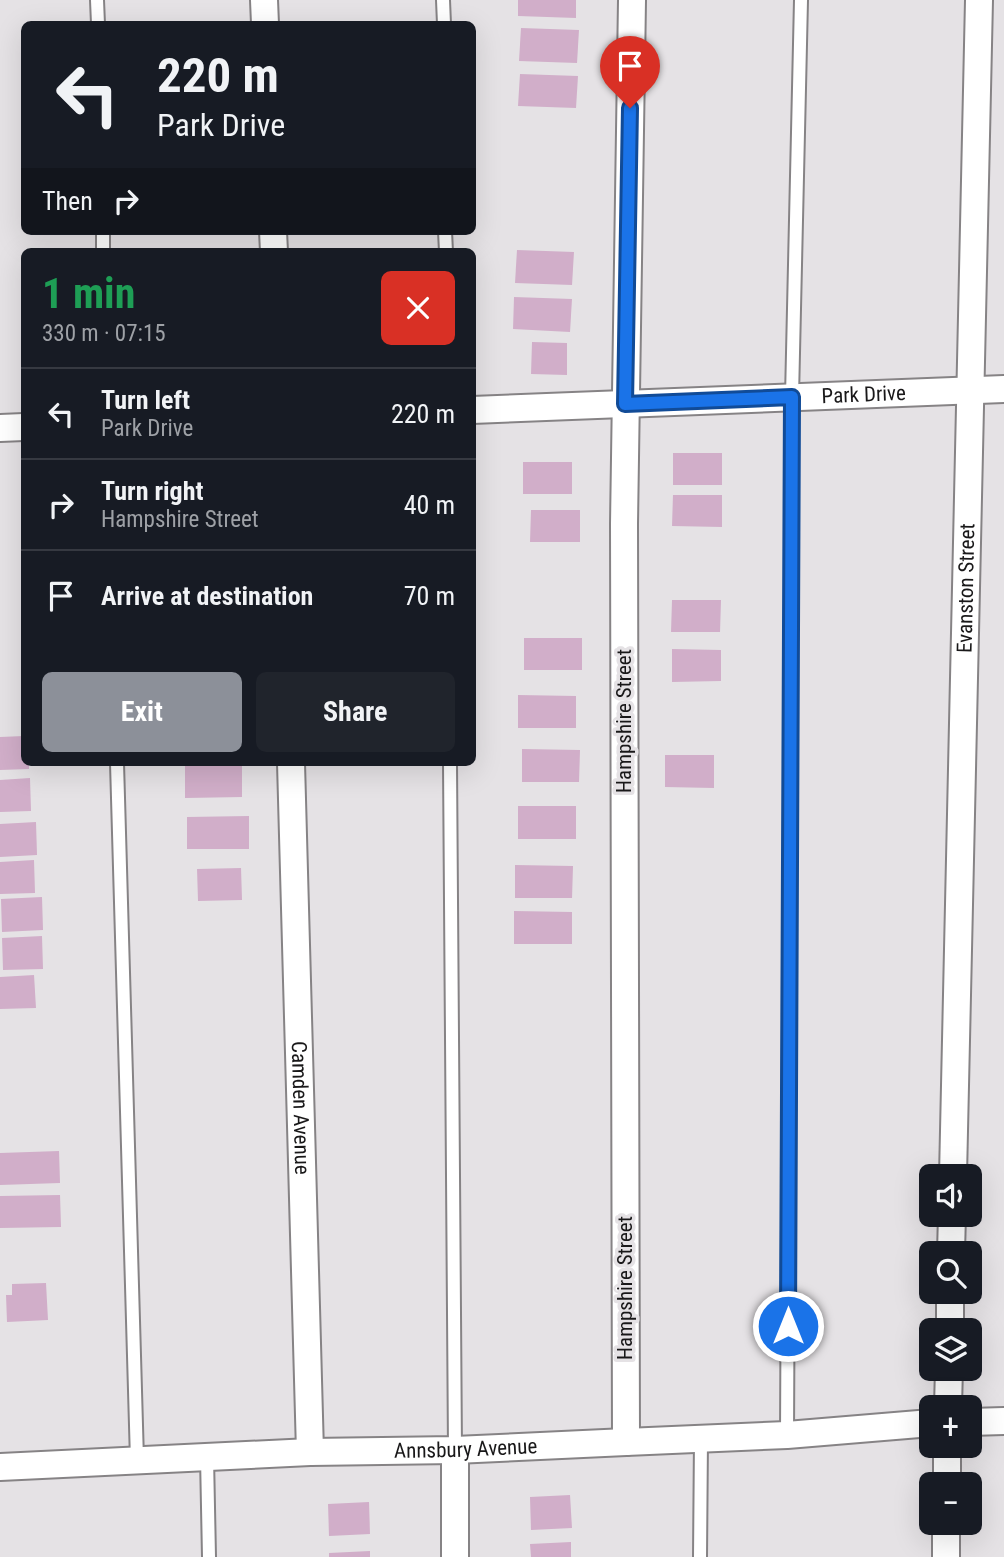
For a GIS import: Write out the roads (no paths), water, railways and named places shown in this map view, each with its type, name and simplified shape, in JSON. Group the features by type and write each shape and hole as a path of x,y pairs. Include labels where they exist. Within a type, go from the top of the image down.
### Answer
{"street":[{"path":"264,0 265,21"},
{"name":"Hampshire Street","path":"626,1443 624,566 632,0"},
{"name":"Evanston Street","path":"953,1164 978,0"},
{"name":"Park Drive","path":"476,410 1004,389"},
{"path":"0,428 21,427"},
{"name":"Camden Avenue","path":"291,766 310,1452"},
{"path":"982,1422 1004,1421"},
{"name":"Annsbury Avenue","path":"0,1467 310,1452 455,1450 626,1443 787,1435 919,1424"},
{"path":"455,1450 455,1557"},
{"path":"946,1535 946,1557"}],"lane":[{"path":"97,0 98,21"},
{"path":"443,0 444,21"},
{"path":"787,1435 792,397 802,0"},
{"path":"117,766 137,1460"},
{"path":"450,766 455,1450"},
{"path":"700,1557 701,1439"},
{"path":"207,1457 209,1557"}]}
